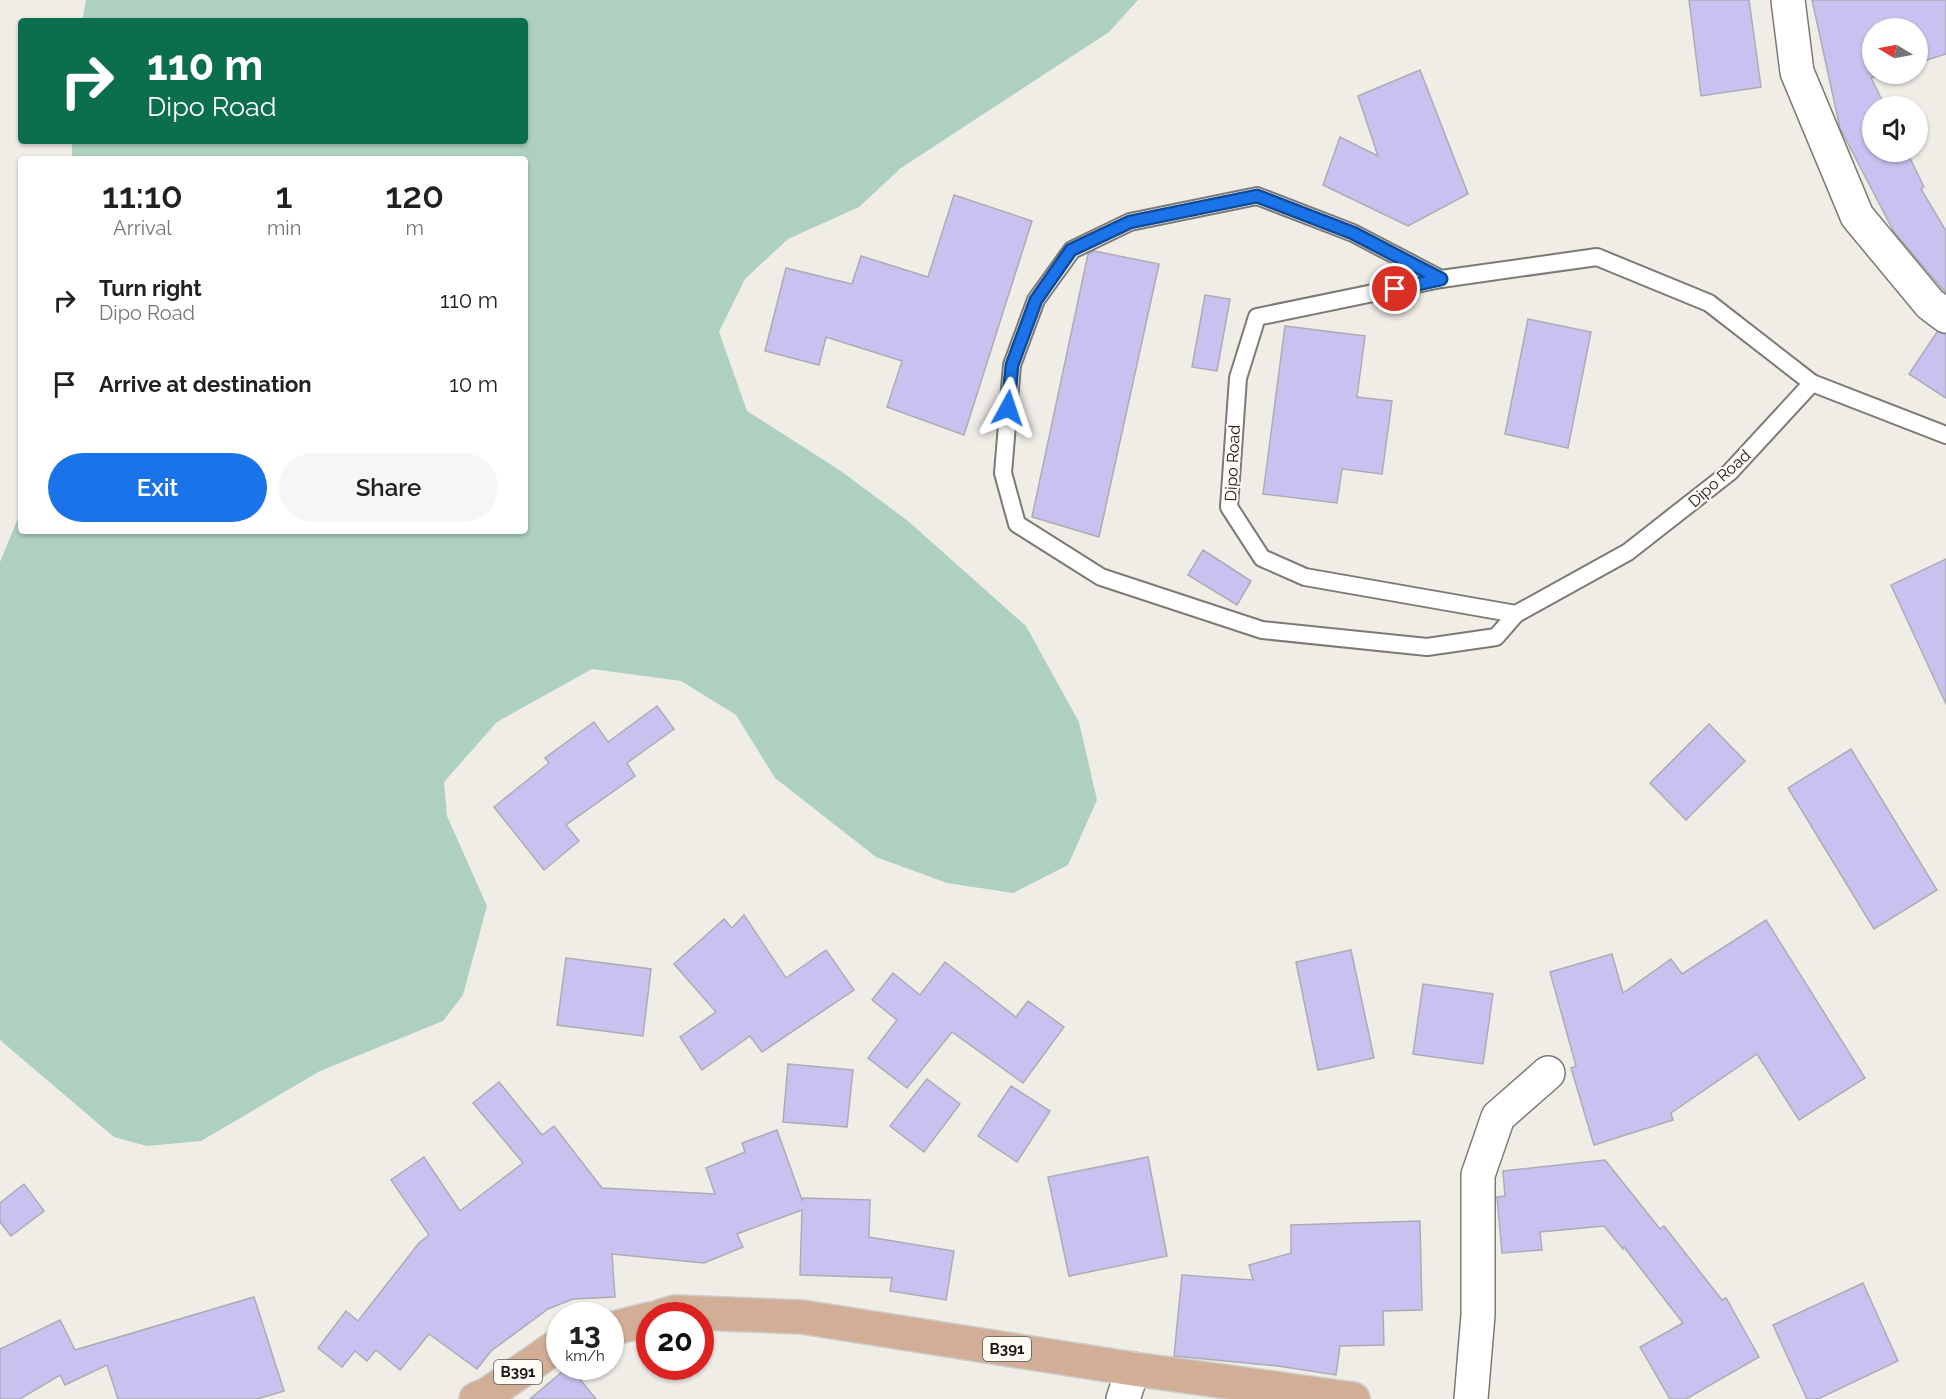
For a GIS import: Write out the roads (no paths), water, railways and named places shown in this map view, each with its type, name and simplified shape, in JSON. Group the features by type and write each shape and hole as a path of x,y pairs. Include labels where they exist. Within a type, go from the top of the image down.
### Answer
{"main road":[{"name":"B391","path":"714,1314 801,1317 1128,1384 1353,1399"},
{"name":"B391","path":"476,1399 488,1394 546,1354"}],"street":[{"path":"1788,0 1797,72 1857,216 1930,304 1946,316"},
{"path":"1471,1399 1478,1315 1478,1175 1498,1118 1548,1073"}],"lane":[{"path":"1441,279 1353,233 1257,196 1130,222 1071,250 1036,300 1012,365 1003,473 1017,524 1101,577 1262,630 1427,648 1496,637 1515,614"},
{"name":"Dipo Road","path":"1812,383 1730,472 1628,552 1515,614 1305,577 1262,558 1228,507 1238,378 1257,317 1441,279 1597,257 1709,303 1812,383 1946,435"}]}
